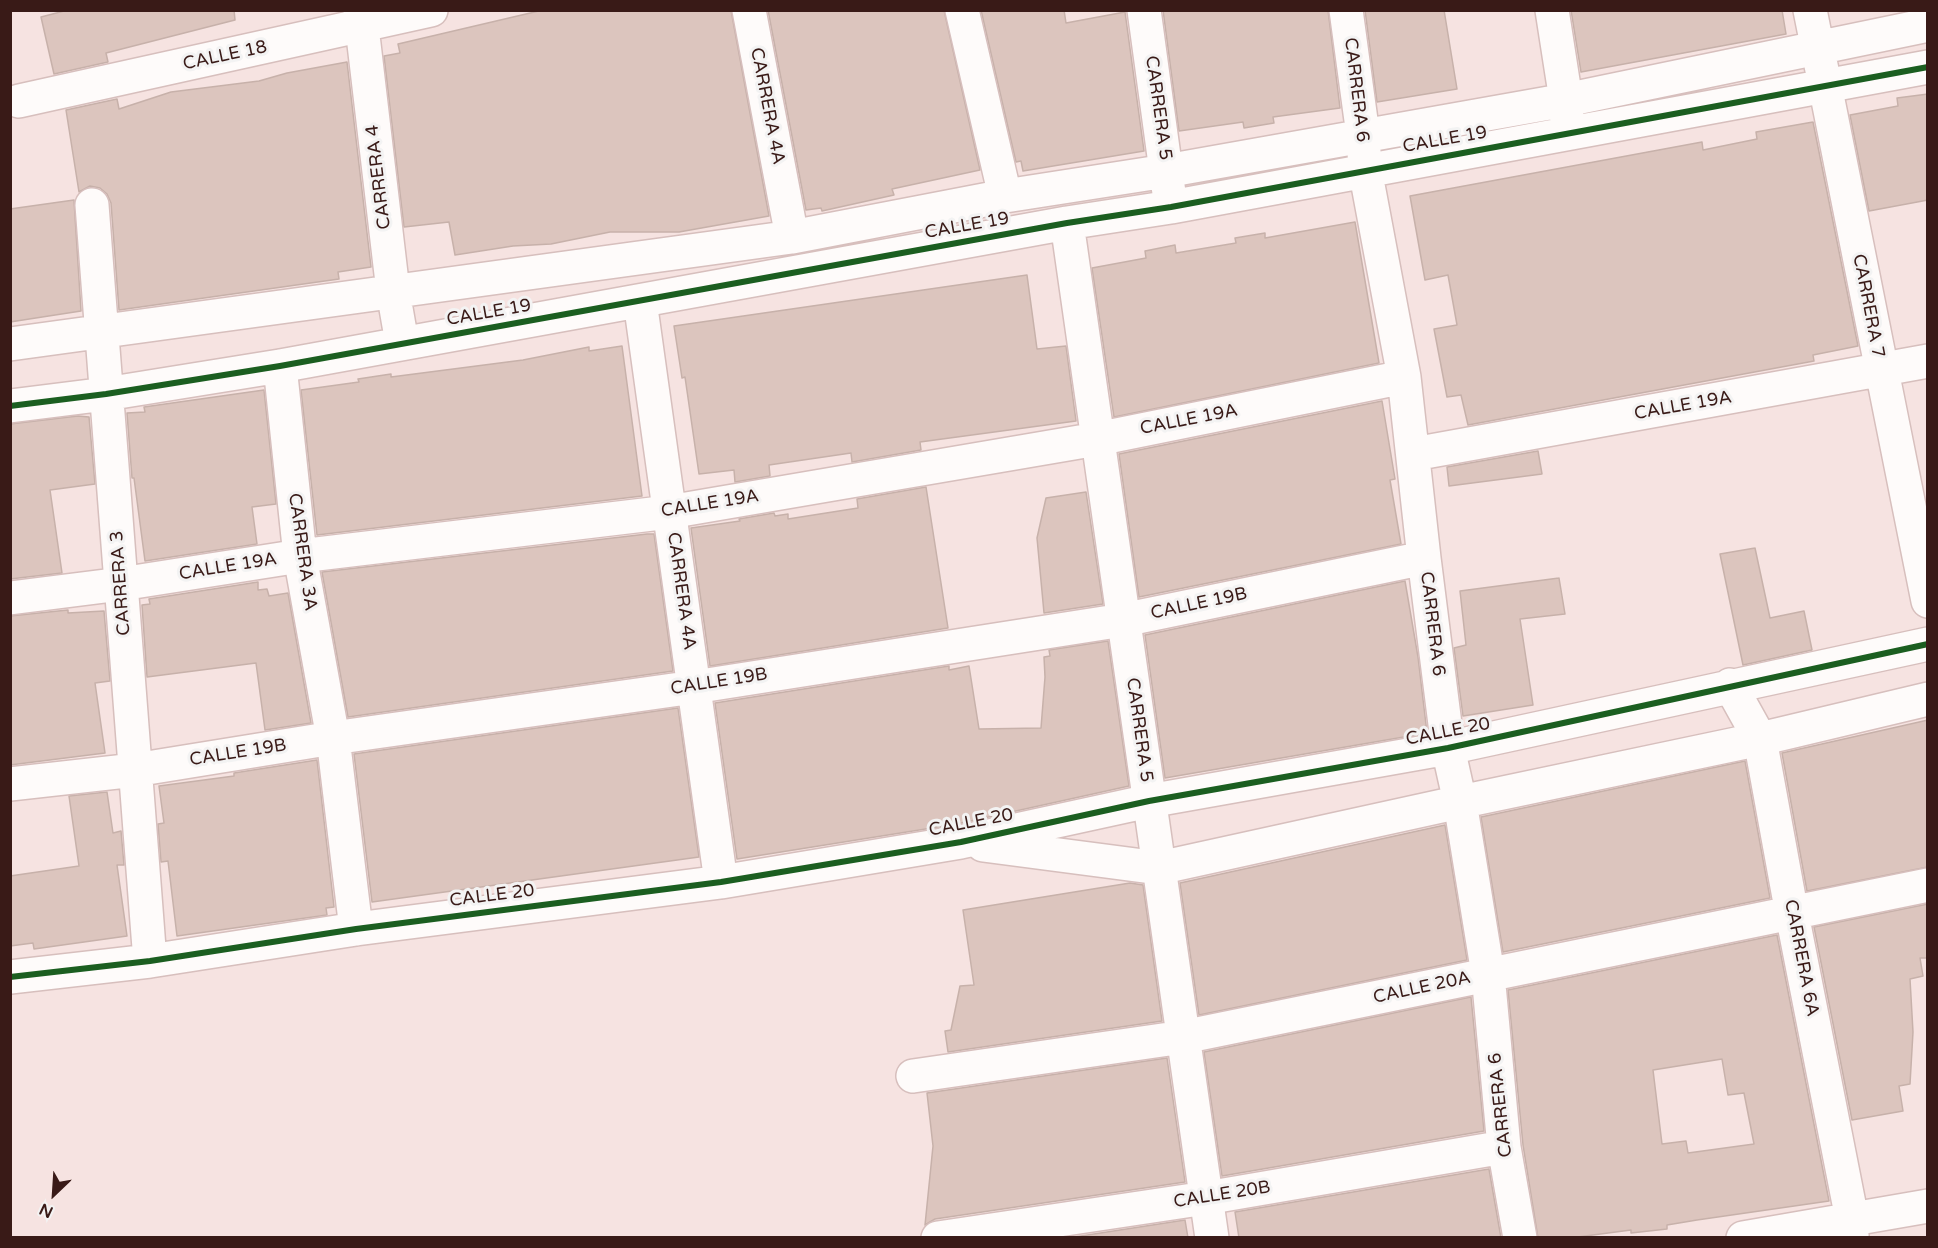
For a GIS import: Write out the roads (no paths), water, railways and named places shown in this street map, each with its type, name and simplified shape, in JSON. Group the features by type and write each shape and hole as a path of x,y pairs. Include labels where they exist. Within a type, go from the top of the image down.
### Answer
{"street":[{"name":"CALLE 18","path":"19,101 361,19 431,10"},
{"name":"CARRERA 4A","path":"748,10 792,237"},
{"path":"962,10 1005,196"},
{"name":"CARRERA 5","path":"1144,10 1171,207"},
{"name":"CARRERA 6","path":"1346,10 1363,135 1365,170 1404,377 1448,748 1460,802 1488,974 1504,1147 1520,1238"},
{"path":"1552,10 1566,100 1567,133"},
{"name":"CARRERA 7","path":"1810,10 1928,601"},
{"name":"CARRERA 4","path":"361,19 393,291 402,344"},
{"name":"CALLE 19","path":"10,344 792,237 1005,196 1166,171 1566,100 1928,25"},
{"name":"CALLE 19","path":"10,406 106,394 280,366 1067,223 1171,207 1928,68"},
{"name":"CARRERA 3","path":"92,205 150,961"},
{"name":"CARRERA 5","path":"1067,223 1212,1238"},
{"name":"CARRERA 4A","path":"640,300 721,882"},
{"name":"CALLE 19A","path":"1414,454 1928,361"},
{"name":"CARRERA 3A","path":"280,366 300,556 333,738 356,929"},
{"name":"CALLE 19A","path":"10,598 121,584 300,556 669,512 1097,439 1404,377"},
{"name":"CALLE 19B","path":"10,784 135,770 333,738 694,687 1123,620 1424,558"},
{"name":"CALLE 20","path":"10,976 150,961 356,929 721,882 961,842 1149,801 1448,748 1928,644"},
{"name":"CARRERA 6A","path":"1730,686 1760,739 1852,1228"},
{"name":"CALLE 20","path":"961,842 1159,868 1760,739 1928,699"},
{"name":"CALLE 20A","path":"914,1076 1183,1037 1928,885"},
{"name":"CALLE 20B","path":"938,1238 1206,1198 1504,1147"},
{"path":"1743,1238 1852,1228 1928,1206"}]}
